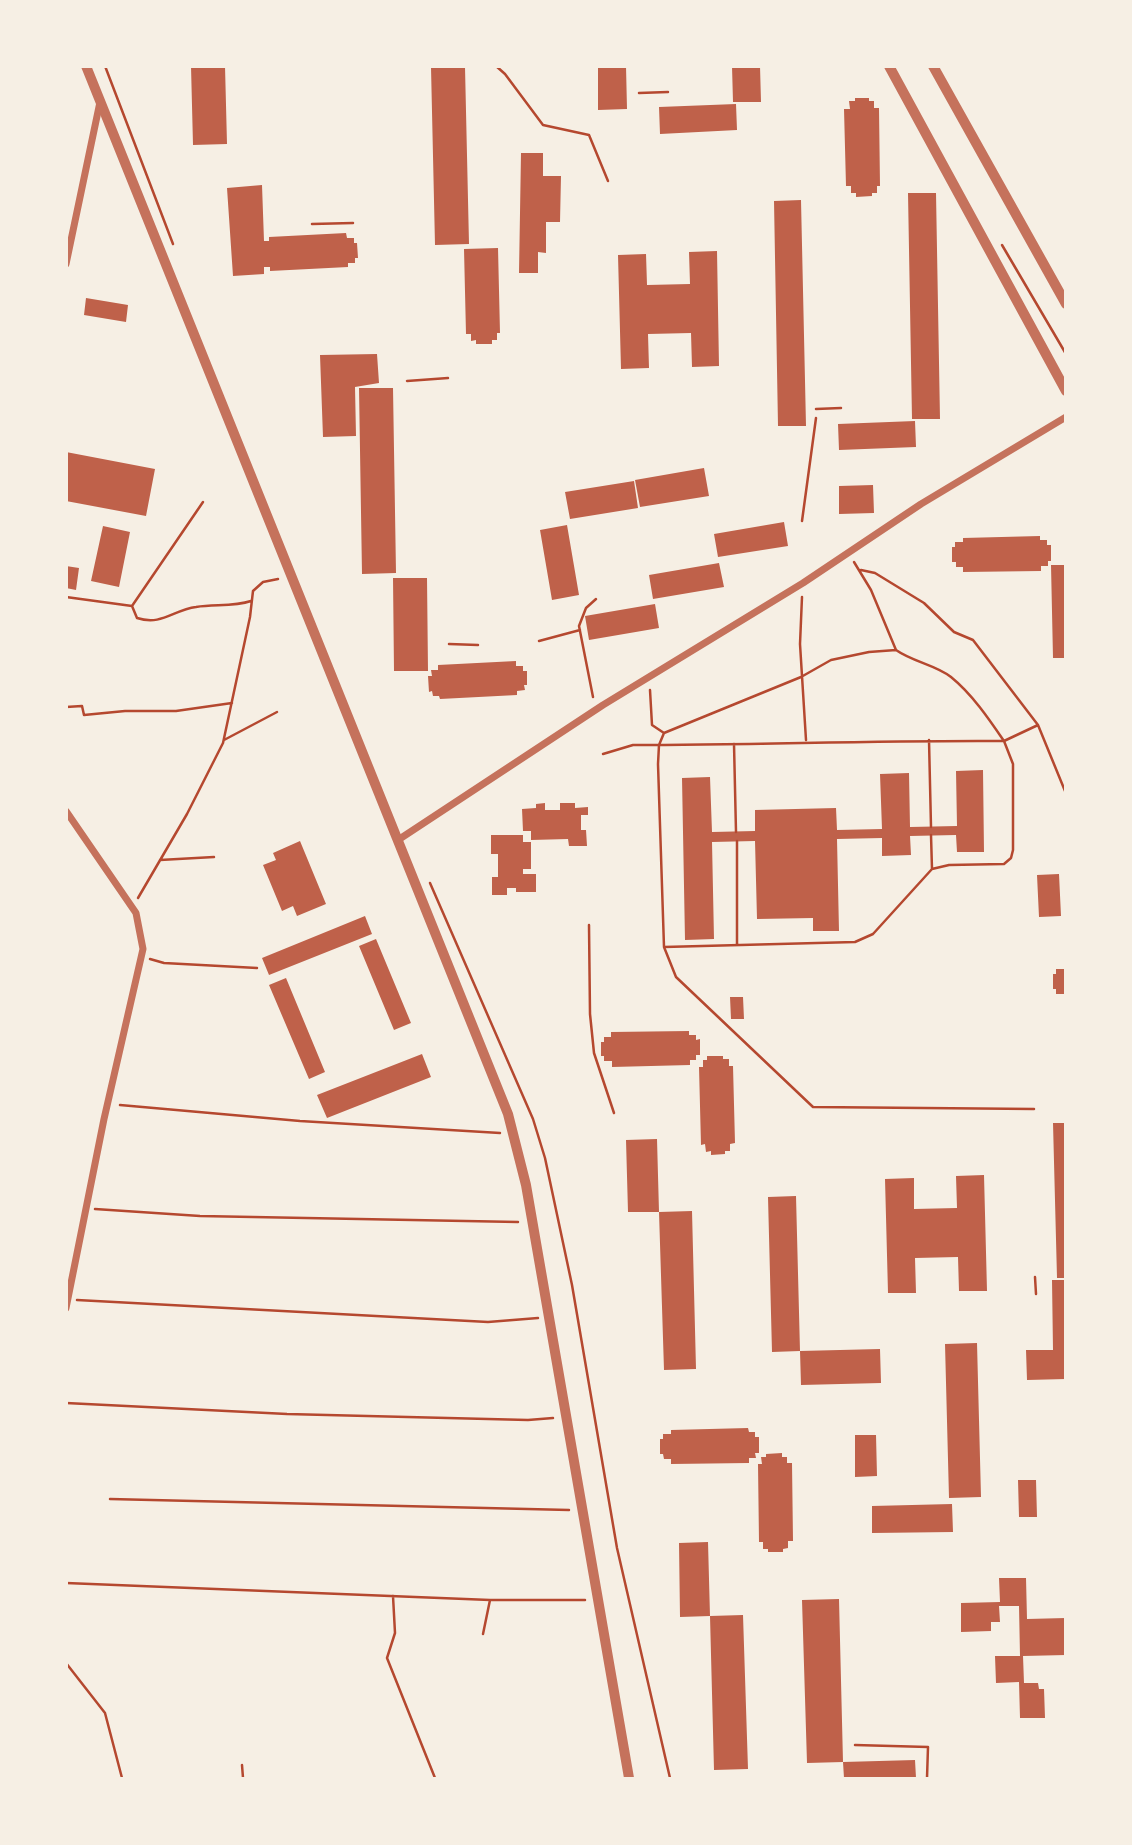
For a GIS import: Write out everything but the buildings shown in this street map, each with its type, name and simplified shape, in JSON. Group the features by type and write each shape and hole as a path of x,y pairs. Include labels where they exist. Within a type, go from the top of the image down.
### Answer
{"street":[{"path":"86,66 514,1133 549,1317 629,1779"},
{"path":"889,66 1066,391"},
{"path":"933,66 1066,304"},
{"path":"66,264 100,102"},
{"path":"398,840 596,710 803,583 921,504 1066,417"},
{"path":"66,811 133,907 142,937 142,952 67,1304"}],"path":[{"path":"496,66 543,125 589,135 608,181"},
{"path":"639,93 668,92"},
{"path":"312,225 353,223"},
{"path":"407,381 448,378"},
{"path":"816,409 841,408"},
{"path":"802,522 816,418"},
{"path":"132,606 203,502"},
{"path":"664,947 855,942 873,933 932,869 948,865 1004,864 1011,858 1013,764 1004,741 989,718 950,676 905,657 896,650 872,590 849,553"},
{"path":"860,570 874,573 924,603 954,632 973,640 1038,725 1065,791"},
{"path":"133,907 187,814 224,740 253,591 263,582 292,576"},
{"path":"803,583 801,677 806,742"},
{"path":"66,597 132,606"},
{"path":"596,599 586,608 579,625 596,710"},
{"path":"132,606 137,618 159,620 196,607 238,605 251,601"},
{"path":"540,641 580,630"},
{"path":"449,644 478,645"},
{"path":"896,650 869,652 831,660 801,677 664,733 659,745 664,947 676,977 813,1107 1034,1109"},
{"path":"649,679 652,725 664,733"},
{"path":"66,707 82,706 84,715 125,711 176,711 232,703"},
{"path":"224,740 277,712"},
{"path":"603,754 633,745 1004,741 1038,725"},
{"path":"929,740 931,827"},
{"path":"734,744 736,832"},
{"path":"931,835 932,869"},
{"path":"737,841 737,945"},
{"path":"160,859 214,857"},
{"path":"589,925 590,1014 594,1053 614,1113"},
{"path":"142,952 151,959 164,963 257,968"},
{"path":"108,1103 189,1113 514,1133"},
{"path":"88,1209 200,1216 532,1222"},
{"path":"1035,1278 1036,1294"},
{"path":"67,1304 488,1322 549,1317"},
{"path":"66,1403 287,1414 528,1420 566,1417"},
{"path":"110,1499 582,1510"},
{"path":"66,1583 490,1600 587,1600 597,1596"},
{"path":"393,1596 395,1633 387,1658 435,1779"},
{"path":"483,1634 490,1600"},
{"path":"66,1663 106,1713 122,1779"},
{"path":"855,1745 928,1747 927,1779"},
{"path":"242,1765 243,1779"}]}
